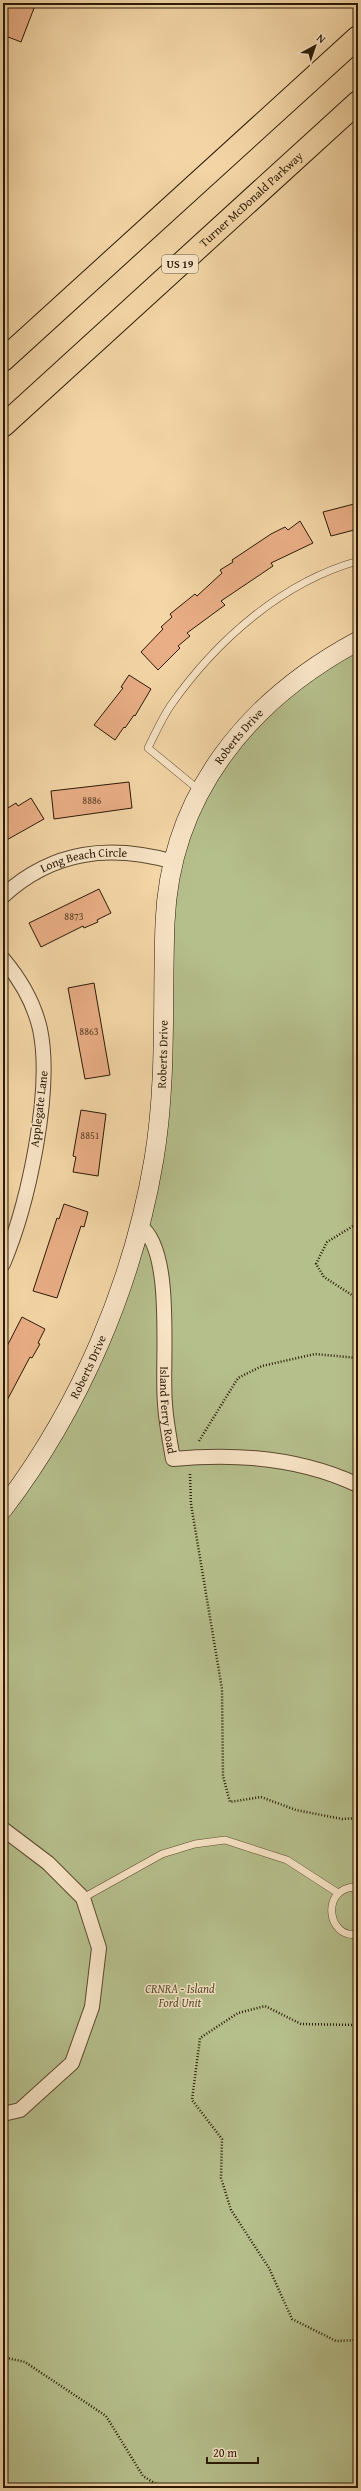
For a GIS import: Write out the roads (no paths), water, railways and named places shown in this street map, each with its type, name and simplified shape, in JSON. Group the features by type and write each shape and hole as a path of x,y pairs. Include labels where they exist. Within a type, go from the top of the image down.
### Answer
{"highway":[{"path":"3,360 358,37"},
{"name":"Turner McDonald Parkway","path":"3,426 358,102"}],"street":[{"name":"Roberts Drive","path":"3,1509 68,1409 109,1321 140,1226 154,1160 161,1105 165,1036 165,921 174,862 191,808 218,759 261,709 312,668 358,641"},
{"name":"Long Beach Circle","path":"3,896 38,870 62,860 89,853 125,852 146,854 174,862"},
{"name":"Applegate Lane","path":"3,960 14,973 30,1000 40,1027 44,1076 32,1164 20,1213 3,1264"},
{"name":"Island Ferry Road","path":"140,1226 153,1243 162,1270 164,1404 173,1459 190,1457 222,1457 298,1463 358,1485"},
{"path":"3,1830 48,1863 83,1898 99,1948 92,2007 72,2063 20,2110 3,2114"}],"lane":[{"path":"200,791 148,748 170,706 213,655 264,607 331,568 358,561"},
{"path":"83,1898 162,1854 195,1844 225,1840 287,1860 338,1893"},
{"path":"358,1887 345,1889 338,1893 331,1908 335,1923 347,1934 358,1934"}],"park label":[{"name":"CRNRA - Island Ford Unit","path":"180,1996"}]}
